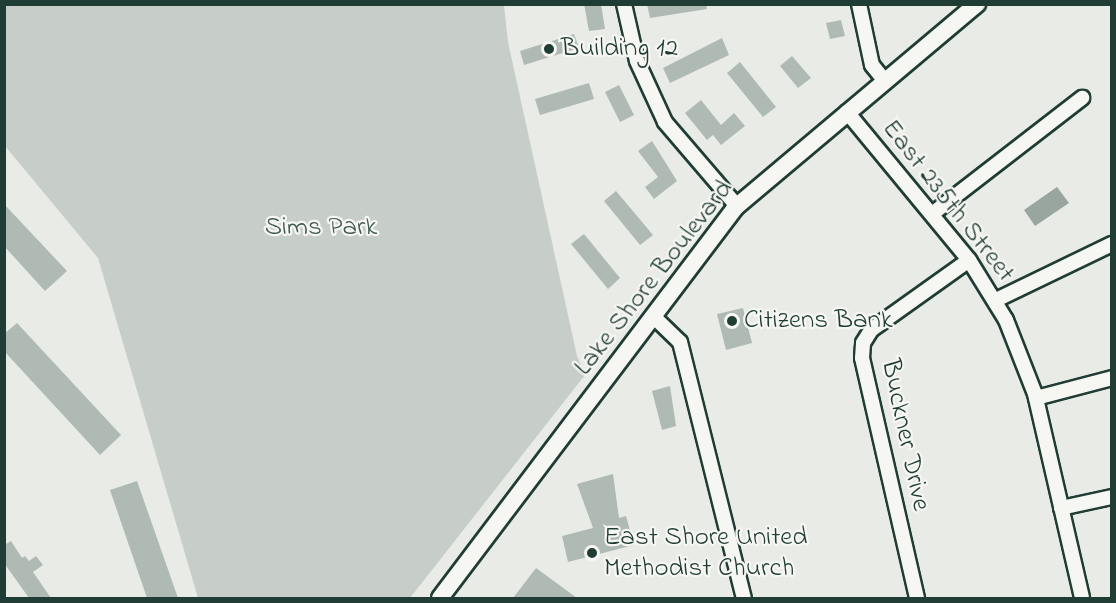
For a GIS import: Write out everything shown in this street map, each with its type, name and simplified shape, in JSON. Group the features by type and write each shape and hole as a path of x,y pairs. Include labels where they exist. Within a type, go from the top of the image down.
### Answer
{"main road":[{"name":"Lake Shore Boulevard","path":"440,598 736,206 969,8"}],"street":[{"path":"624,4 637,61 665,122 736,206"},
{"path":"859,4 872,64 885,81"},
{"path":"932,214 1082,98"},
{"name":"East 235th Street","path":"847,112 969,260 996,300 1036,398 1082,598"},
{"path":"996,300 1112,244"},
{"name":"Buckner Drive","path":"917,598 862,358 863,343 872,330 969,260"},
{"path":"654,316 680,342 744,598"},
{"path":"1036,398 1112,378"},
{"path":"1061,508 1112,497"}],"green space":[{"name":"Sims Park","path":"4,5 504,5 508,42 577,356 585,375 410,598 198,598 98,258 5,146"}],"shaded area":[{"path":"1057,187 1069,203 1035,226 1024,210"}],"building":[{"path":"584,4 601,4 605,29 589,31"},
{"path":"647,4 706,4 707,9 650,18"},
{"path":"841,20 845,36 830,39 826,23"},
{"name":"Building 12","path":"574,34 579,48 524,65 520,51"},
{"path":"722,38 729,55 670,83 663,68"},
{"path":"792,56 811,78 798,88 780,66"},
{"path":"740,62 776,107 763,117 727,73"},
{"path":"589,83 594,99 540,115 535,99"},
{"path":"619,85 634,115 620,122 605,92"},
{"path":"701,100 721,125 734,113 745,126 721,145 713,135 707,140 685,113"},
{"path":"652,141 677,181 654,199 645,187 658,177 638,151"},
{"path":"616,191 653,235 640,245 604,201"},
{"path":"4,204 67,271 45,291 4,246"},
{"path":"584,234 620,278 608,289 571,244"},
{"path":"743,308 752,343 726,350 717,314"},
{"path":"17,323 121,435 100,455 4,351 4,334"},
{"path":"670,386 676,426 662,430 652,391"},
{"path":"613,474 619,518 626,516 634,545 568,562 562,536 593,528 577,484"},
{"path":"137,481 178,598 147,598 110,490"},
{"path":"11,541 22,558 25,556 29,561 36,556 43,565 33,572 51,598 29,598 4,563 4,545"},
{"path":"536,568 577,598 513,598"}],"place":[{"name":"Building 12","path":"549,49"},
{"name":"Citizens Bank","path":"732,321"},
{"name":"East Shore United Methodist Church","path":"592,553"}]}
